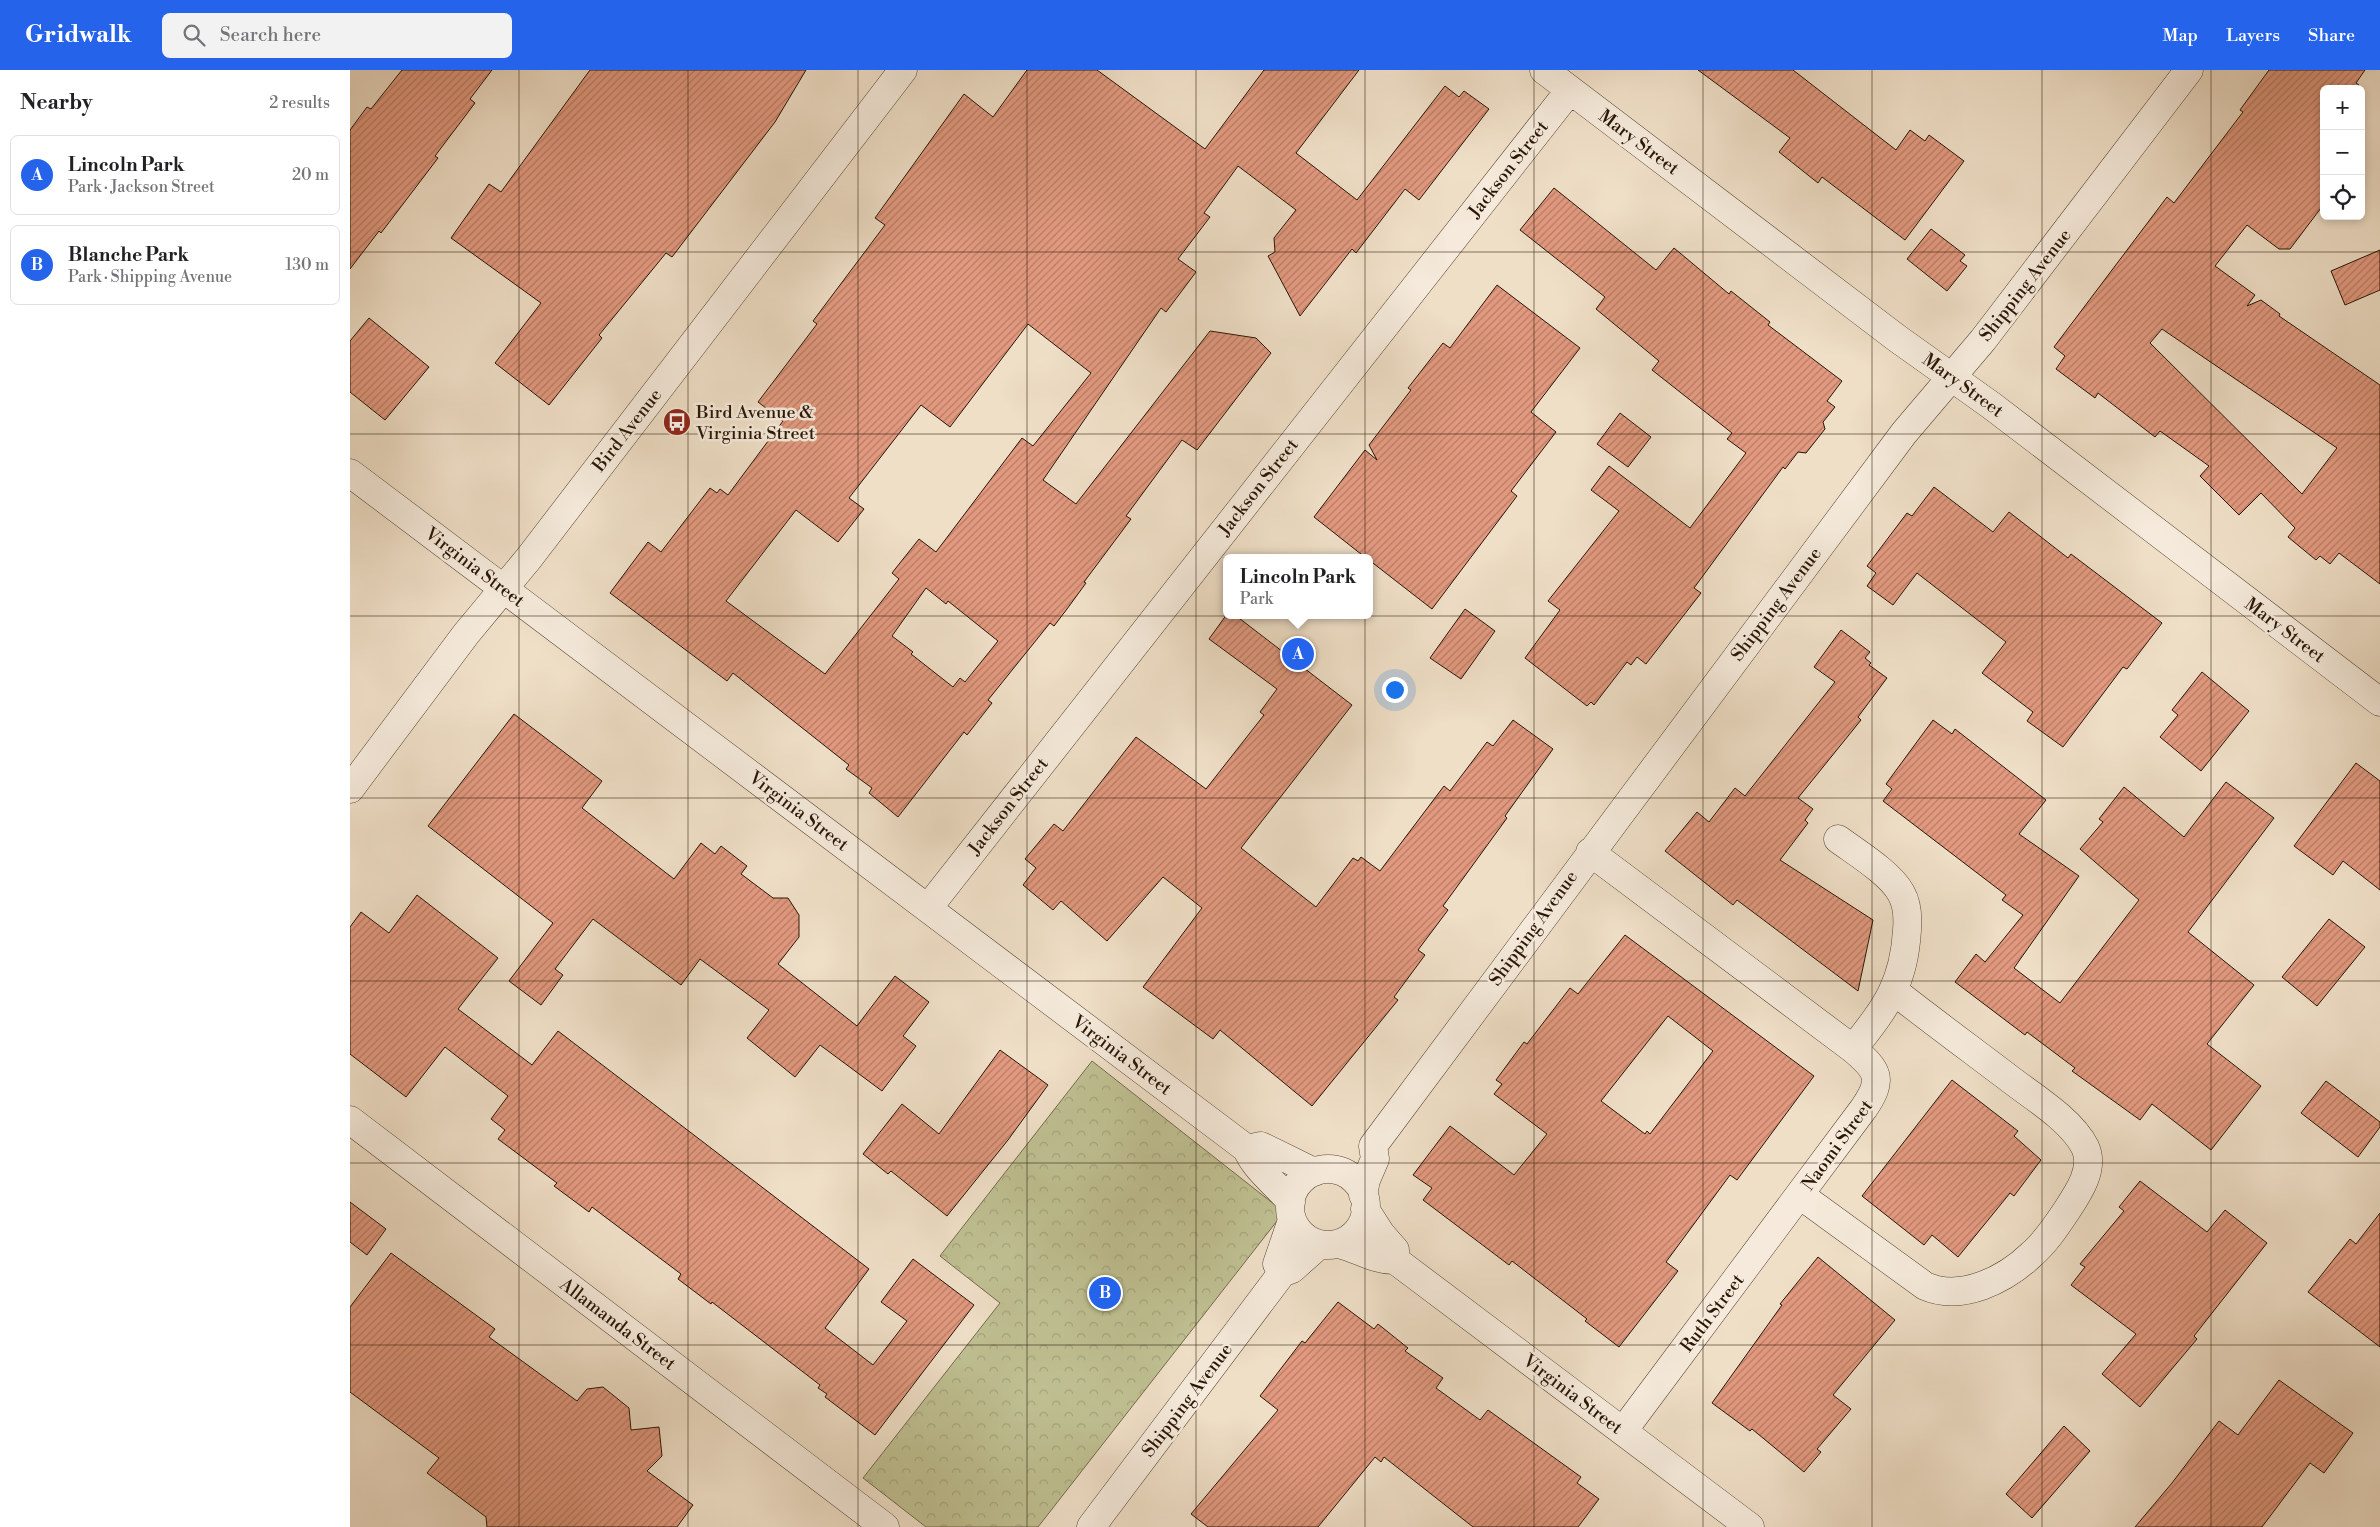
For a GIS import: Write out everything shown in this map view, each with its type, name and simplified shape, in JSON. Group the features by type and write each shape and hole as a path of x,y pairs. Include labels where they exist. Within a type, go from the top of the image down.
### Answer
{"street":[{"name":"Bird Avenue","path":"350,789 466,634 504,589 903,70"},
{"name":"Mary Street","path":"1544,70 1890,333 2000,412 2380,702"},
{"name":"Shipping Avenue","path":"1373,1146 1590,852 1904,433 1983,340 2190,70"},
{"name":"Jackson Street","path":"928,908 1570,90"},
{"name":"Virginia Street","path":"350,473 1247,1149 1252,1162 1265,1172 1291,1211"},
{"path":"1838,839 1892,881 1901,893 1907,907 1904,960 1894,991 1853,1049"},
{"name":"Naomi Street","path":"1590,852 1853,1049 1874,1069 1877,1077 1875,1090 1864,1108 1800,1194 1925,1286 1937,1292 1962,1291 1983,1285 2007,1273 2032,1254 2072,1202 2083,1183 2088,1159 2085,1148 2077,1135 2064,1122 1894,991"},
{"name":"Allamanda Street","path":"350,1120 885,1527"},
{"path":"1282,1273 1277,1264 1291,1211 1299,1184 1323,1171 1361,1145 1373,1146 1375,1159 1366,1180 1364,1202 1357,1231 1349,1239 1329,1244 1303,1236 1291,1211"},
{"path":"1247,1149 1261,1146 1323,1171 1342,1172 1351,1178 1364,1202"},
{"name":"Ruth Street","path":"1623,1431 1800,1194"},
{"name":"Virginia Street","path":"1364,1202 1381,1234 1394,1250 1395,1260"},
{"name":"Virginia Street","path":"1329,1244 1356,1248 1385,1261 1395,1260 1623,1431 1741,1524"},
{"name":"Shipping Avenue","path":"1092,1527 1282,1273 1292,1269 1329,1244"}],"green space":[{"path":"1092,1061 1284,1212 1038,1527 926,1527 863,1478 1000,1303 940,1256"}],"building":[{"path":"402,70 492,70 470,99 475,103 435,156 438,158 381,233 379,231 350,269 350,130 367,107 371,109"},
{"path":"590,70 806,70 775,122 672,257 666,253 599,335 602,338 549,405 495,363 541,303 451,238 489,184 501,192"},
{"path":"1027,70 1097,70 1205,149 1264,70 1359,70 1296,153 1357,200 1445,86 1459,97 1464,91 1489,109 1419,200 1405,189 1356,253 1352,249 1300,316 1268,256 1275,252 1274,238 1296,210 1238,166 1204,213 1210,217 1178,259 1196,272 1166,312 1161,308 1043,480 1076,504 1210,331 1256,338 1271,353 1197,450 1182,440 1126,516 1131,519 1084,582 1086,583 1067,609 1054,626 1050,623 988,700 992,703 967,735 964,732 898,817 869,793 872,788 846,769 849,765 733,673 727,681 610,593 648,542 661,552 710,488 717,493 720,489 728,495 783,421 758,402 817,324 813,321 885,225 875,218 964,94 993,117","holes":["1028,324 1091,373 1033,446 1022,438 936,552 919,539 892,573 899,579 825,674 726,601 796,510 838,542 864,509 849,498 921,405 950,427","926,588 946,604 948,601 998,641 965,682 960,678 953,687 911,654 913,652 892,636"]},
{"path":"1698,70 1793,70 1896,150 1910,130 1925,141 1929,135 1964,161 1905,240 1822,177 1818,183 1779,152 1790,138"},
{"path":"2269,70 2365,70 2356,83 2359,85 2320,85 2320,209 2290,249 2279,249 2247,225 2215,266 2255,295 2247,306 2261,300 2280,314 2279,316 2380,385 2380,584 2339,553 2330,564 2320,556 2316,560 2288,537 2295,528 2261,493 2239,515 2200,476 2209,466 2160,431 2155,437 2098,393 2095,398 2056,369 2065,356 2054,347 2167,197 2174,203 2243,112 2240,110","holes":["2162,329 2337,448 2302,494 2150,343"]},
{"path":"1554,188 1656,270 1674,248 1729,294 1731,291 1770,322 1768,325 1842,381 1827,401 1835,407 1823,422 1825,429 1806,453 1798,452 1785,469 1783,467 1694,588 1701,593 1646,664 1637,657 1631,665 1627,662 1594,705 1591,702 1587,706 1525,658 1560,610 1548,601 1619,511 1591,490 1609,466 1690,528 1746,453 1727,439 1732,433 1652,370 1659,361 1596,309 1605,297 1520,230"},
{"path":"1931,229 1965,255 1960,261 1967,266 1947,291 1907,259"},
{"path":"2380,250 2380,290 2345,305 2331,271"},
{"path":"1497,285 1580,348 1531,412 1556,432 1511,491 1517,496 1432,609 1373,563 1373,554 1361,554 1314,517 1365,450 1377,460 1369,445 1411,390 1408,388 1443,343 1450,348"},
{"path":"369,318 429,367 385,420 350,392 350,341"},
{"path":"1620,413 1651,437 1628,467 1597,444"},
{"path":"1934,487 1993,532 2009,512 2068,558 2071,554 2162,623 2127,669 2123,667 2063,747 2027,721 2033,712 1982,673 2006,642 1917,573 1893,605 1867,586 1876,573 1867,566 1907,513 1912,516"},
{"path":"1465,609 1495,631 1461,679 1430,658"},
{"path":"1223,619 1240,619 1352,705 1241,848 1316,907 1353,858 1358,861 1361,857 1380,871 1444,786 1450,791 1487,742 1493,746 1513,720 1553,749 1505,816 1507,818 1443,906 1448,910 1418,950 1425,955 1394,997 1398,1000 1312,1106 1220,1030 1213,1039 1143,987 1202,908 1163,877 1107,941 1061,901 1053,910 1023,885 1036,868 1025,859 1054,824 1063,831 1136,737 1206,789 1264,715 1260,712 1277,689 1209,639"},
{"path":"1841,630 1870,652 1865,658 1871,663 1869,665 1887,678 1858,717 1861,720 1798,798 1813,809 1805,820 1808,823 1780,860 1873,920 1858,991 1737,900 1733,905 1665,851 1697,812 1709,822 1735,788 1745,796 1835,682 1814,667"},
{"path":"2202,672 2249,711 2201,771 2160,737 2178,715 2172,710"},
{"path":"514,714 602,781 582,808 674,879 701,843 715,854 721,846 747,866 741,874 773,898 788,898 799,915 799,937 778,964 857,1026 895,976 929,1002 903,1036 916,1046 882,1091 820,1045 795,1077 747,1038 769,1010 700,959 681,985 593,919 555,969 563,975 541,1005 509,981 553,923 428,826"},
{"path":"1933,720 1952,734 1955,729 2046,800 2019,834 2079,876 2014,968 2060,1003 2139,900 2080,849 2103,822 2099,819 2124,787 2184,837 2226,782 2274,818 2188,932 2254,985 2207,1044 2261,1086 2211,1150 2152,1104 2140,1120 2072,1071 2075,1068 2027,1032 2025,1035 1955,982 1976,954 1985,962 2023,915 2002,900 2006,895 1883,801 1892,789 1886,784"},
{"path":"2356,763 2380,781 2380,890 2343,861 2333,875 2294,846"},
{"path":"417,895 498,958 458,1009 532,1065 558,1031 869,1269 825,1328 873,1365 907,1321 881,1302 913,1259 974,1305 875,1435 825,1397 827,1394 818,1388 820,1385 712,1302 711,1304 678,1279 681,1274 592,1207 589,1212 554,1186 557,1183 498,1139 505,1130 491,1119 508,1096 445,1047 406,1097 350,1054 350,927 361,912 389,933"},
{"path":"2329,919 2365,947 2317,1006 2282,977"},
{"path":"1625,935 1814,1076 1737,1180 1730,1175 1666,1262 1678,1271 1619,1347 1585,1321 1587,1319 1512,1261 1509,1265 1423,1200 1432,1188 1413,1175 1450,1126 1514,1175 1547,1134 1494,1094 1502,1084 1496,1080 1524,1042 1527,1044 1570,988 1578,994","holes":["1668,1016 1713,1051 1650,1134 1647,1131 1645,1134 1601,1101"]},
{"path":"1000,1050 1048,1085 1008,1140 947,1216 891,1171 888,1174 863,1154 902,1104 939,1134"},
{"path":"1952,1080 2018,1131 2014,1136 2041,1160 2014,1196 2010,1193 1958,1257 1932,1235 1924,1245 1862,1196"},
{"path":"2326,1081 2380,1122 2380,1127 2358,1157 2301,1113"},
{"path":"2140,1181 2207,1232 2225,1210 2267,1243 2194,1336 2197,1339 2140,1407 2102,1374 2136,1334 2071,1285 2085,1267 2080,1264 2124,1211 2119,1207"},
{"path":"350,1202 386,1229 367,1255 350,1242"},
{"path":"2380,1213 2380,1347 2308,1292 2350,1239 2356,1244"},
{"path":"391,1253 495,1329 489,1337 577,1401 587,1389 603,1387 629,1408 631,1430 659,1427 662,1456 647,1471 693,1505 677,1527 487,1527 486,1517 427,1473 439,1458 350,1392 350,1307"},
{"path":"1818,1257 1895,1320 1833,1395 1851,1409 1817,1449 1821,1452 1804,1472 1752,1429 1750,1431 1712,1403 1782,1305 1780,1304"},
{"path":"1338,1302 1374,1329 1378,1324 1408,1348 1405,1351 1443,1378 1436,1388 1480,1420 1488,1410 1581,1477 1577,1483 1599,1499 1578,1527 1473,1527 1384,1457 1381,1462 1375,1457 1318,1527 1208,1527 1191,1514 1278,1410 1260,1396 1302,1341 1305,1343"},
{"path":"2279,1380 2353,1433 2324,1473 2310,1463 2262,1527 2135,1527 2172,1483 2219,1421 2238,1435"},
{"path":"2064,1426 2090,1451 2032,1518 2006,1494"}],"place":[{"name":"Bird Avenue & Virginia Street","path":"677,422"},
{"name":"Lincoln Park","path":"1298,654"},
{"name":"Blanche Park","path":"1105,1293"}]}
